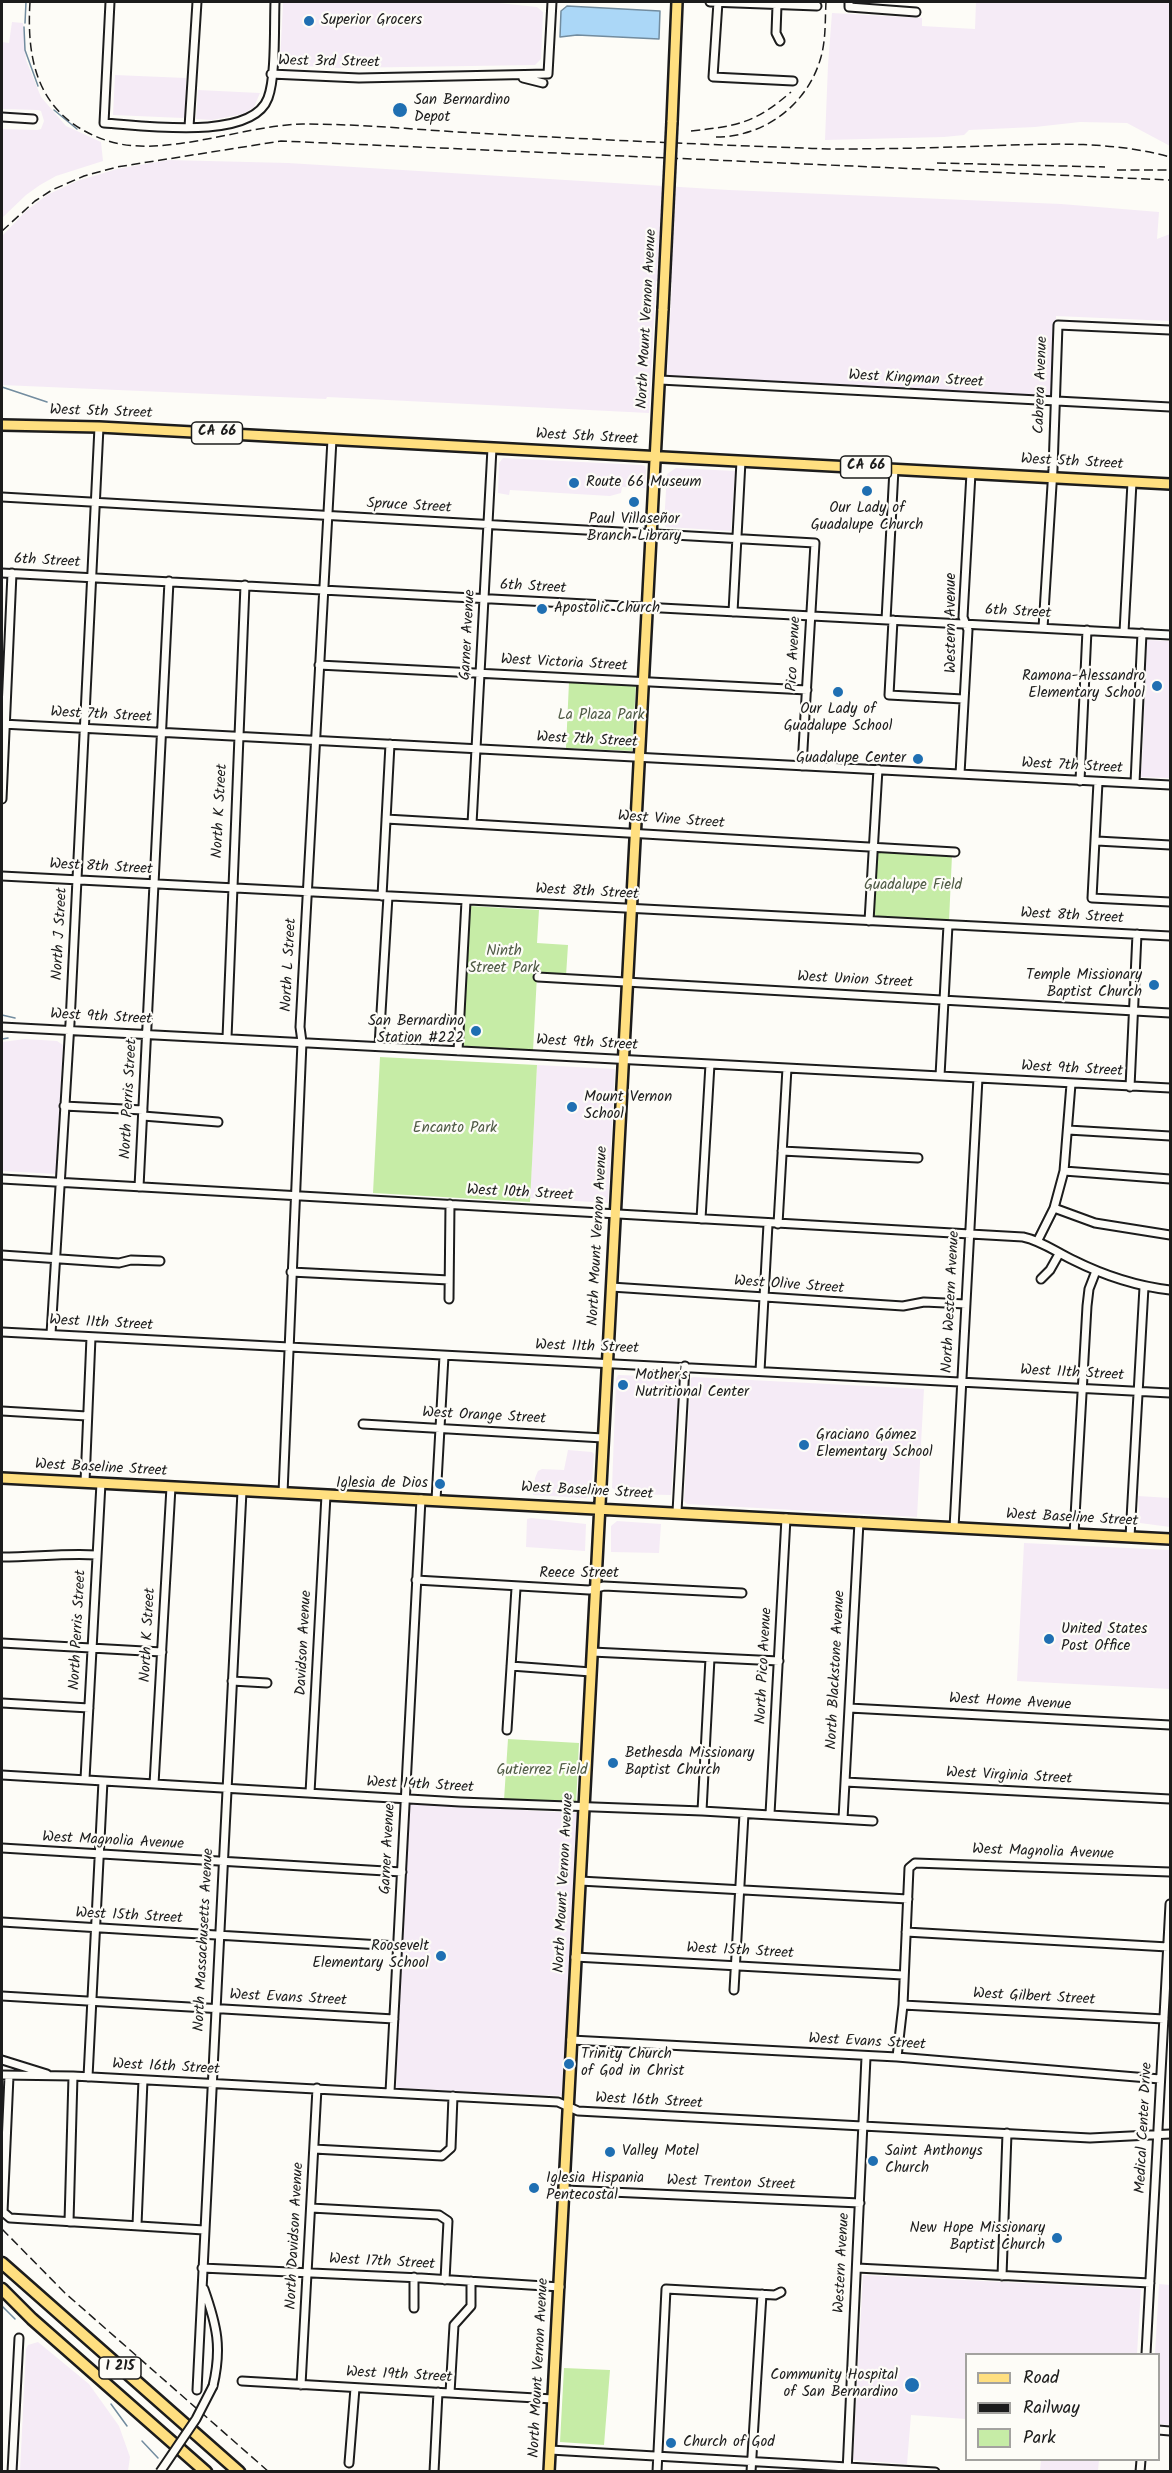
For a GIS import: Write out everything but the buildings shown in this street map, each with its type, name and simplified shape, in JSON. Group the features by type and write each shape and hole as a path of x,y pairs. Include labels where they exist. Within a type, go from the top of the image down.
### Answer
{"highway":[{"name":"I 215","path":"2,2263 33,2293 239,2472"},
{"name":"I 215","path":"2,2289 32,2319 206,2472"},
{"path":"192,2460 199,2472"}],"main road":[{"name":"North Mount Vernon Avenue","path":"549,2472 660,380 677,2"},
{"name":"West 5th Street","path":"2,425 99,427 1170,484"},
{"name":"West Baseline Street","path":"2,1478 1170,1539"}],"street":[{"name":"West 3rd Street","path":"110,2 104,123 189,127 236,123 259,112 267,100 271,74 351,78 548,74 552,2"},
{"path":"189,127 197,2"},
{"path":"271,74 275,2"},
{"path":"710,2 817,6"},
{"path":"718,2 713,77 793,81"},
{"path":"849,4 916,12"},
{"path":"777,5 776,33 780,41"},
{"path":"518,76 543,83"},
{"path":"2,117 33,119"},
{"name":"Cabrera Avenue","path":"1043,628 1058,325 1170,330"},
{"name":"West Kingman Street","path":"660,380 1170,407"},
{"name":"North J Street","path":"51,1334 77,880 99,427"},
{"name":"North L Street","path":"283,1493 302,1042 300,1027 332,439"},
{"name":"Garner Avenue","path":"472,824 492,448"},
{"path":"733,612 741,461"},
{"path":"894,469 889,695 963,699"},
{"name":"Western Avenue","path":"960,774 968,630 963,617 971,473"},
{"path":"1124,632 1132,482"},
{"name":"Spruce Street","path":"2,497 815,543"},
{"name":"Pico Avenue","path":"802,766 815,543"},
{"name":"6th Street","path":"2,573 324,588 648,608 1170,634"},
{"path":"2,799 3,724 12,573"},
{"name":"North Perris Street","path":"139,1187 169,581"},
{"name":"North K Street","path":"227,1038 245,585"},
{"path":"1080,781 1087,630"},
{"path":"1135,783 1142,633"},
{"name":"West Victoria Street","path":"320,665 807,690"},
{"name":"West 7th Street","path":"3,724 1170,785"},
{"path":"379,1046 390,744"},
{"path":"869,921 878,770"},
{"path":"1098,782 1092,898 1170,902"},
{"name":"West Vine Street","path":"386,819 955,852"},
{"path":"1096,842 1170,845"},
{"name":"West 8th Street","path":"2,876 1170,936"},
{"path":"458,1051 466,900"},
{"path":"940,1076 948,925"},
{"path":"1130,1086 1137,934"},
{"name":"West Union Street","path":"538,977 1170,1013"},
{"name":"West 9th Street","path":"2,1027 1170,1088"},
{"path":"701,1219 710,1064"},
{"path":"778,1224 787,1068"},
{"name":"North Western Avenue","path":"954,1528 978,1078"},
{"path":"1038,1240 1054,1208 1064,1172 1071,1084"},
{"path":"64,1106 218,1122"},
{"path":"1068,1130 1170,1136"},
{"path":"782,1151 918,1158"},
{"path":"1064,1172 1170,1179"},
{"name":"West 10th Street","path":"2,1179 1023,1237 1038,1240 1059,1254 1096,1271 1144,1287 1170,1290"},
{"path":"448,1299 450,1204"},
{"path":"1054,1208 1095,1222 1170,1235"},
{"path":"760,1371 768,1224"},
{"path":"1041,1279 1050,1270 1059,1254"},
{"path":"2,1255 119,1263 131,1260 160,1261"},
{"path":"1074,1534 1089,1289 1096,1271"},
{"path":"291,1272 449,1280"},
{"name":"West Olive Street","path":"611,1287 903,1306 924,1302 966,1305"},
{"path":"1130,1537 1144,1287"},
{"name":"West 11th Street","path":"2,1332 1170,1393"},
{"path":"85,1482 91,1337"},
{"path":"436,1500 444,1356"},
{"path":"677,1512 685,1366"},
{"path":"2,1411 87,1416"},
{"name":"West Orange Street","path":"363,1424 603,1437"},
{"name":"North Perris Street","path":"85,1779 100,1483"},
{"name":"North K Street","path":"154,1784 171,1487"},
{"name":"North Massachusetts Avenue","path":"197,2390 242,1491"},
{"name":"Davidson Avenue","path":"310,1793 326,1495"},
{"name":"Garner Avenue","path":"390,2092 421,1499"},
{"name":"North Pico Avenue","path":"770,1814 786,1518"},
{"name":"North Blackstone Avenue","path":"843,1819 859,1522"},
{"path":"2,1557 31,1557 60,1553 97,1555"},
{"name":"Reece Street","path":"416,1580 589,1590 604,1586 742,1593"},
{"path":"507,1730 516,1587"},
{"path":"2,1643 162,1652"},
{"path":"592,1652 778,1661"},
{"path":"702,1811 710,1658"},
{"path":"511,1666 591,1672"},
{"path":"232,1682 267,1683"},
{"path":"2,1703 89,1708"},
{"name":"West Home Avenue","path":"849,1708 1170,1725"},
{"name":"West 14th Street","path":"2,1775 873,1821"},
{"path":"88,2077 103,1781"},
{"name":"West Virginia Street","path":"845,1782 1170,1799"},
{"path":"734,1990 744,1814"},
{"name":"West Magnolia Avenue","path":"2,1848 402,1872"},
{"name":"West Magnolia Avenue","path":"908,1899 909,1868 915,1863 1170,1872"},
{"path":"580,1881 908,1899 903,2005 897,2056"},
{"name":"Medical Center Drive","path":"1146,2353 1170,1904"},
{"name":"West 15th Street","path":"2,1922 398,1946"},
{"path":"906,1932 1168,1947"},
{"name":"West 15th Street","path":"575,1957 903,1976"},
{"name":"West Evans Street","path":"2,1996 394,2019"},
{"name":"West Gilbert Street","path":"903,2005 1164,2019"},
{"name":"West Evans Street","path":"571,2040 866,2057 897,2056 1161,2079"},
{"name":"Western Avenue","path":"847,2469 866,2057"},
{"name":"West 16th Street","path":"2,2060 55,2076"},
{"path":"5,2076 3,2212 10,2218 204,2230"},
{"name":"West 16th Street","path":"5,2076 35,2078 73,2076 390,2092 558,2102 578,2111 1090,2138 1170,2134"},
{"path":"69,2222 73,2076"},
{"path":"137,2225 143,2080"},
{"name":"North Davidson Avenue","path":"301,2385 317,2088"},
{"path":"314,2149 442,2156 451,2148 453,2096"},
{"path":"1002,2276 1007,2133"},
{"name":"West Trenton Street","path":"565,2190 860,2203"},
{"path":"311,2208 439,2215 448,2221 445,2280"},
{"name":"West 17th Street","path":"202,2268 414,2277 560,2287"},
{"path":"856,2268 1150,2283"},
{"path":"414,2277 414,2308"},
{"path":"450,2393 454,2325 471,2306 471,2282"},
{"path":"160,2472 196,2419 213,2386 219,2357 218,2335 202,2284"},
{"path":"657,2472 666,2289 775,2295 781,2292"},
{"path":"751,2472 762,2294"},
{"path":"12,2472 19,2338"},
{"name":"West 19th Street","path":"242,2381 553,2398"},
{"path":"349,2463 355,2388"},
{"path":"434,2472 438,2392"},
{"path":"550,2450 752,2461 847,2469 935,2472"}],"shaded area":[{"path":"283,2 489,2 537,7 543,12 541,59 535,65 340,68 283,65 280,63"},
{"path":"976,2 1170,2 1170,146 1127,123 1080,122 969,130 964,135 944,137 825,140 832,13 922,18 922,26 975,29"},
{"path":"12,22 23,23 26,60 41,97 66,126 101,142 103,161 56,176 40,185 2,218 2,129 37,130 41,129 44,121 41,111 38,110 2,109 2,42 9,43"},
{"path":"115,75 186,78 185,116 183,118 113,115"},
{"path":"198,90 260,93 254,107 243,114 212,120 196,119"},
{"path":"168,160 288,163 729,190 1061,204 1159,212 1157,239 1170,234 1170,321 1056,316 1053,398 667,376 672,282 656,281 649,413 327,397 326,399 2,385 2,236 26,211 47,195 77,181 117,169"},
{"path":"503,458 641,465 645,466 646,470 645,488 622,487 621,493 610,496 510,490 509,495 498,493 499,463"},
{"path":"676,468 735,471 731,531 666,527 664,524 667,474"},
{"name":"Ramona-Alessandro Elementary School","path":"1147,640 1170,641 1170,778 1139,777 1142,765"},
{"path":"25,1039 57,1041 63,1045 56,1174 2,1171 2,1042"},
{"path":"537,1065 615,1069 608,1203 530,1198"},
{"path":"618,1375 678,1377 679,1379 671,1495 622,1494 612,1488"},
{"name":"Graciano Gómez Elementary School","path":"691,1378 924,1389 917,1517 687,1504 684,1501"},
{"path":"568,1450 594,1454 591,1494 586,1498 533,1495 538,1471 542,1469 564,1470"},
{"path":"1138,1496 1170,1498 1170,1527 1140,1523"},
{"path":"527,1519 586,1524 585,1551 526,1547"},
{"path":"617,1521 661,1524 659,1553 611,1552 611,1526"},
{"path":"1024,1543 1170,1550 1170,1689 1017,1681"},
{"path":"409,1804 577,1813 564,2096 396,2088"},
{"name":"Community Hospital of San Bernardino","path":"863,2275 1141,2289 1137,2353 965,2353 965,2419 911,2415 907,2464 853,2460"},
{"path":"1159,2284 1170,2285 1170,2425 1160,2424 1160,2353 1155,2353"},
{"path":"38,2342 89,2384 119,2426 130,2457 128,2471 20,2471 26,2349 28,2345"},
{"path":"1041,2461 1099,2461 1098,2471 1040,2471"}],"green space":[{"name":"La Plaza Park","path":"569,682 636,685 632,751 566,748"},
{"name":"Guadalupe Field","path":"876,851 952,855 949,921 873,917"},
{"name":"Ninth Street Park","path":"470,906 539,910 537,943 568,945 566,976 537,975 533,1051 463,1047"},
{"name":"Encanto Park","path":"380,1057 537,1065 530,1202 373,1193"},
{"name":"Gutierrez Field","path":"508,1739 579,1743 576,1804 504,1800"},
{"path":"564,2368 610,2370 604,2445 560,2442"}],"water":[{"path":"567,6 660,11 659,39 577,35 560,37 561,11"}],"waterway":[{"path":"25,23 26,2"},
{"path":"24,27 25,50 38,86"},
{"path":"54,110 77,129"},
{"path":"2,387 47,402"},
{"path":"2,1015 15,1018"},
{"path":"2,1039 8,1038"},
{"path":"2,2306 15,2319"},
{"path":"111,2404 127,2426"},
{"path":"142,2441 158,2458"}],"railway":[{"path":"30,2 29,25 35,67 52,103 65,118 83,130 105,140 127,145 176,144 303,124 828,149 1077,144 1124,148 1170,157"},
{"path":"716,137 751,131 782,115 795,103 815,74 821,57 825,36 826,2"},
{"path":"691,131 734,125 756,117 791,92"},
{"path":"2,231 35,201 52,190 84,176 117,167 281,141 1170,180"},
{"path":"937,163 1105,167"},
{"path":"1117,170 1170,170"},
{"path":"2,2229 65,2293 269,2472"}],"place":[{"name":"Superior Grocers","path":"309,21"},
{"name":"San Bernardino Depot","path":"400,110"},
{"name":"Route 66 Museum","path":"574,483"},
{"name":"Our Lady of Guadalupe Church","path":"867,491"},
{"name":"Paul Villaseñor Branch Library","path":"634,502"},
{"name":"Apostolic Church","path":"542,609"},
{"name":"Ramona-Alessandro Elementary School","path":"1157,686"},
{"name":"Our Lady of Guadalupe School","path":"838,692"},
{"name":"Guadalupe Center","path":"918,759"},
{"name":"Temple Missionary Baptist Church","path":"1154,985"},
{"name":"San Bernardino Station #222","path":"476,1031"},
{"name":"Mount Vernon School","path":"572,1107"},
{"name":"Mother's Nutritional Center","path":"623,1385"},
{"name":"Graciano Gómez Elementary School","path":"804,1445"},
{"name":"Iglesia de Dios","path":"440,1484"},
{"name":"United States Post Office","path":"1049,1639"},
{"name":"Bethesda Missionary Baptist Church","path":"613,1763"},
{"name":"Roosevelt Elementary School","path":"441,1956"},
{"name":"Trinity Church of God in Christ","path":"569,2064"},
{"name":"Valley Motel","path":"610,2152"},
{"name":"Saint Anthonys Church","path":"873,2161"},
{"name":"Iglesia Hispania Pentecostal","path":"534,2188"},
{"name":"New Hope Missionary Baptist Church","path":"1057,2238"},
{"name":"Community Hospital of San Bernardino","path":"912,2385"},
{"name":"Church of God","path":"671,2443"}]}
